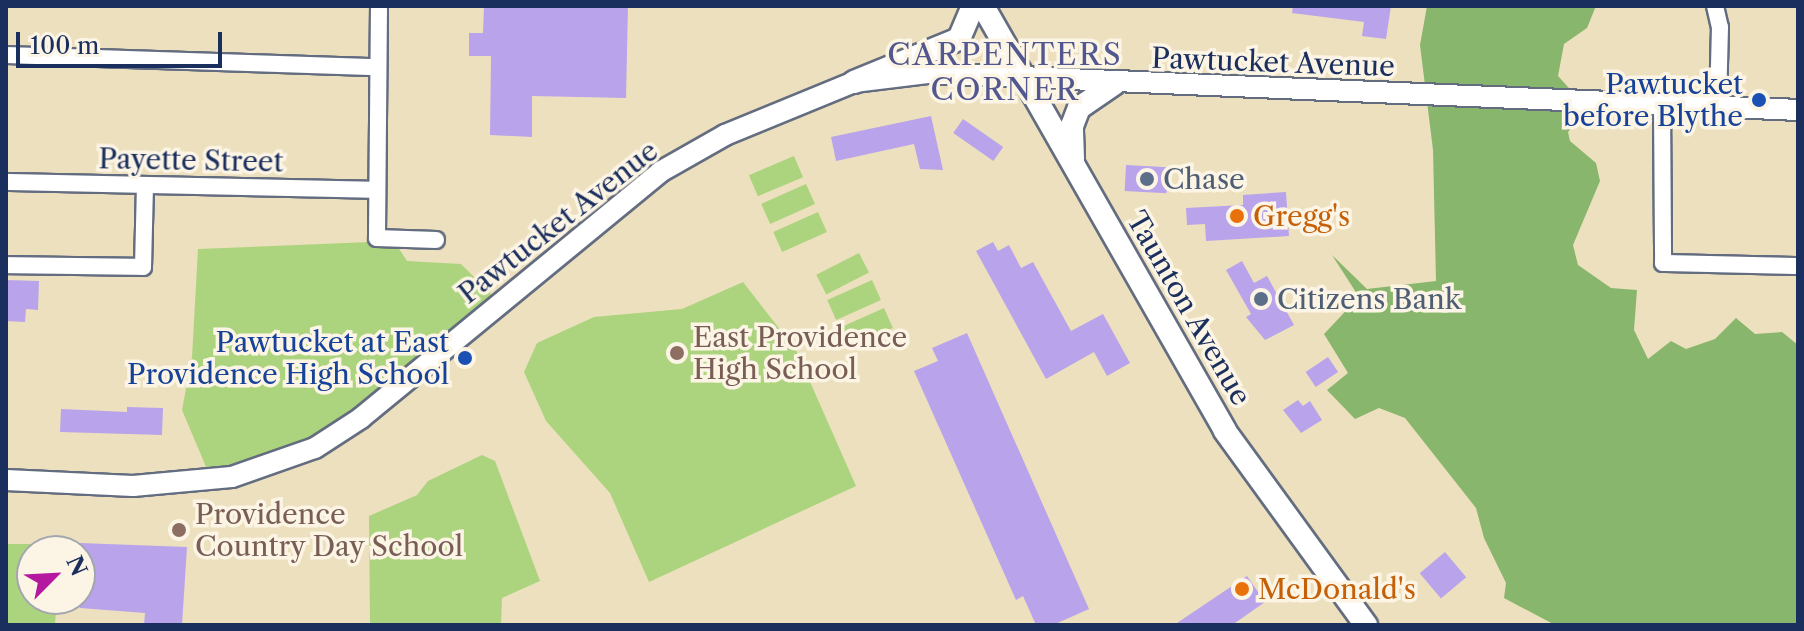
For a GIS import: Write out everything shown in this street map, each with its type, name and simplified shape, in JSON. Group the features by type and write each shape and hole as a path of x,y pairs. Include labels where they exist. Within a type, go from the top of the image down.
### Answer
{"highway":[{"path":"854,82 959,39 973,6"},
{"name":"Taunton Avenue","path":"983,6 1239,453 1366,625"},
{"path":"1077,171 1071,138 1075,116 1085,101 1114,84"}],"main road":[{"name":"Pawtucket Avenue","path":"6,480 133,486 232,477 315,448 361,418 660,172 725,135 854,82 927,73 1025,81 1798,110"}],"street":[{"path":"379,6 375,190 377,238 436,240"},
{"path":"1715,6 1720,27 1718,105"},
{"path":"6,55 377,67"},
{"path":"1662,103 1663,263 1798,266"},
{"name":"Payette Street","path":"6,182 375,190"},
{"path":"6,265 143,267 145,186"}],"green space":[{"path":"1427,6 1596,6 1587,28 1564,44 1558,76 1588,109 1568,132 1570,141 1596,163 1600,181 1573,245 1578,265 1611,288 1637,290 1634,330 1648,359 1671,341 1686,349 1715,339 1736,318 1755,334 1782,332 1798,345 1798,625 1555,625 1504,598 1506,583 1484,538 1476,508 1405,418 1379,408 1355,419 1327,390 1348,373 1324,334 1359,297 1332,255 1367,289 1436,281 1433,150 1420,45"},
{"path":"794,156 803,177 758,196 749,175"},
{"path":"806,184 815,204 770,224 761,204"},
{"path":"818,212 827,232 782,252 773,232"},
{"path":"394,241 407,261 461,264 503,306 331,441 212,481 182,410 192,357 198,249"},
{"path":"859,253 869,273 826,294 816,275"},
{"path":"872,280 881,300 836,320 827,300"},
{"path":"743,282 796,350 856,486 649,582 610,493 546,421 524,372 537,343 594,317 682,309"},
{"path":"884,308 893,328 848,348 839,328"},
{"path":"482,455 495,461 540,581 502,598 501,625 370,625 369,516 417,495 428,481"},
{"path":"6,544 16,544 16,615 56,615 55,625 6,625"}],"building":[{"path":"484,6 628,6 626,98 532,96 532,137 490,135 491,56 469,56 469,33 483,33"},
{"path":"1293,6 1391,6 1386,39 1362,36 1364,22 1292,13"},
{"path":"931,116 943,170 920,169 914,144 836,161 831,137"},
{"path":"963,119 1003,147 993,161 953,133"},
{"name":"Chase","path":"1126,165 1168,167 1167,193 1125,191"},
{"name":"Gregg's","path":"1286,192 1289,236 1206,241 1205,224 1187,225 1186,208 1243,205 1243,195"},
{"path":"993,242 998,251 1009,245 1021,268 1033,262 1071,331 1103,314 1130,363 1107,376 1094,352 1046,379 976,251"},
{"name":"Citizens Bank","path":"1242,261 1254,283 1267,276 1294,325 1265,340 1246,317 1251,314 1226,270"},
{"path":"6,280 39,281 38,310 26,309 25,322 6,321"},
{"path":"967,333 1089,609 1053,625 1036,625 1023,596 1016,600 914,371 938,361 932,348"},
{"path":"1328,357 1338,372 1316,387 1306,372"},
{"path":"1298,400 1303,406 1310,401 1322,420 1301,433 1283,410"},
{"path":"127,407 163,408 162,435 60,432 61,409 127,412"},
{"path":"96,544 187,547 182,625 144,625 145,613 96,609"},
{"path":"1445,552 1466,577 1441,598 1420,573"},
{"name":"McDonald's","path":"1247,576 1265,602 1232,625 1174,625"}],"place":[{"name":"Pawtucket before Blythe","path":"1759,100"},
{"name":"Chase","path":"1147,179"},
{"name":"Gregg's","path":"1237,216"},
{"name":"Citizens Bank","path":"1261,299"},
{"name":"East Providence High School","path":"677,353"},
{"name":"Pawtucket at East Providence High School","path":"465,358"},
{"name":"Providence Country Day School","path":"179,530"},
{"name":"McDonald's","path":"1242,589"}],"district":[{"name":"CARPENTERS CORNER","path":"1005,72"}]}
